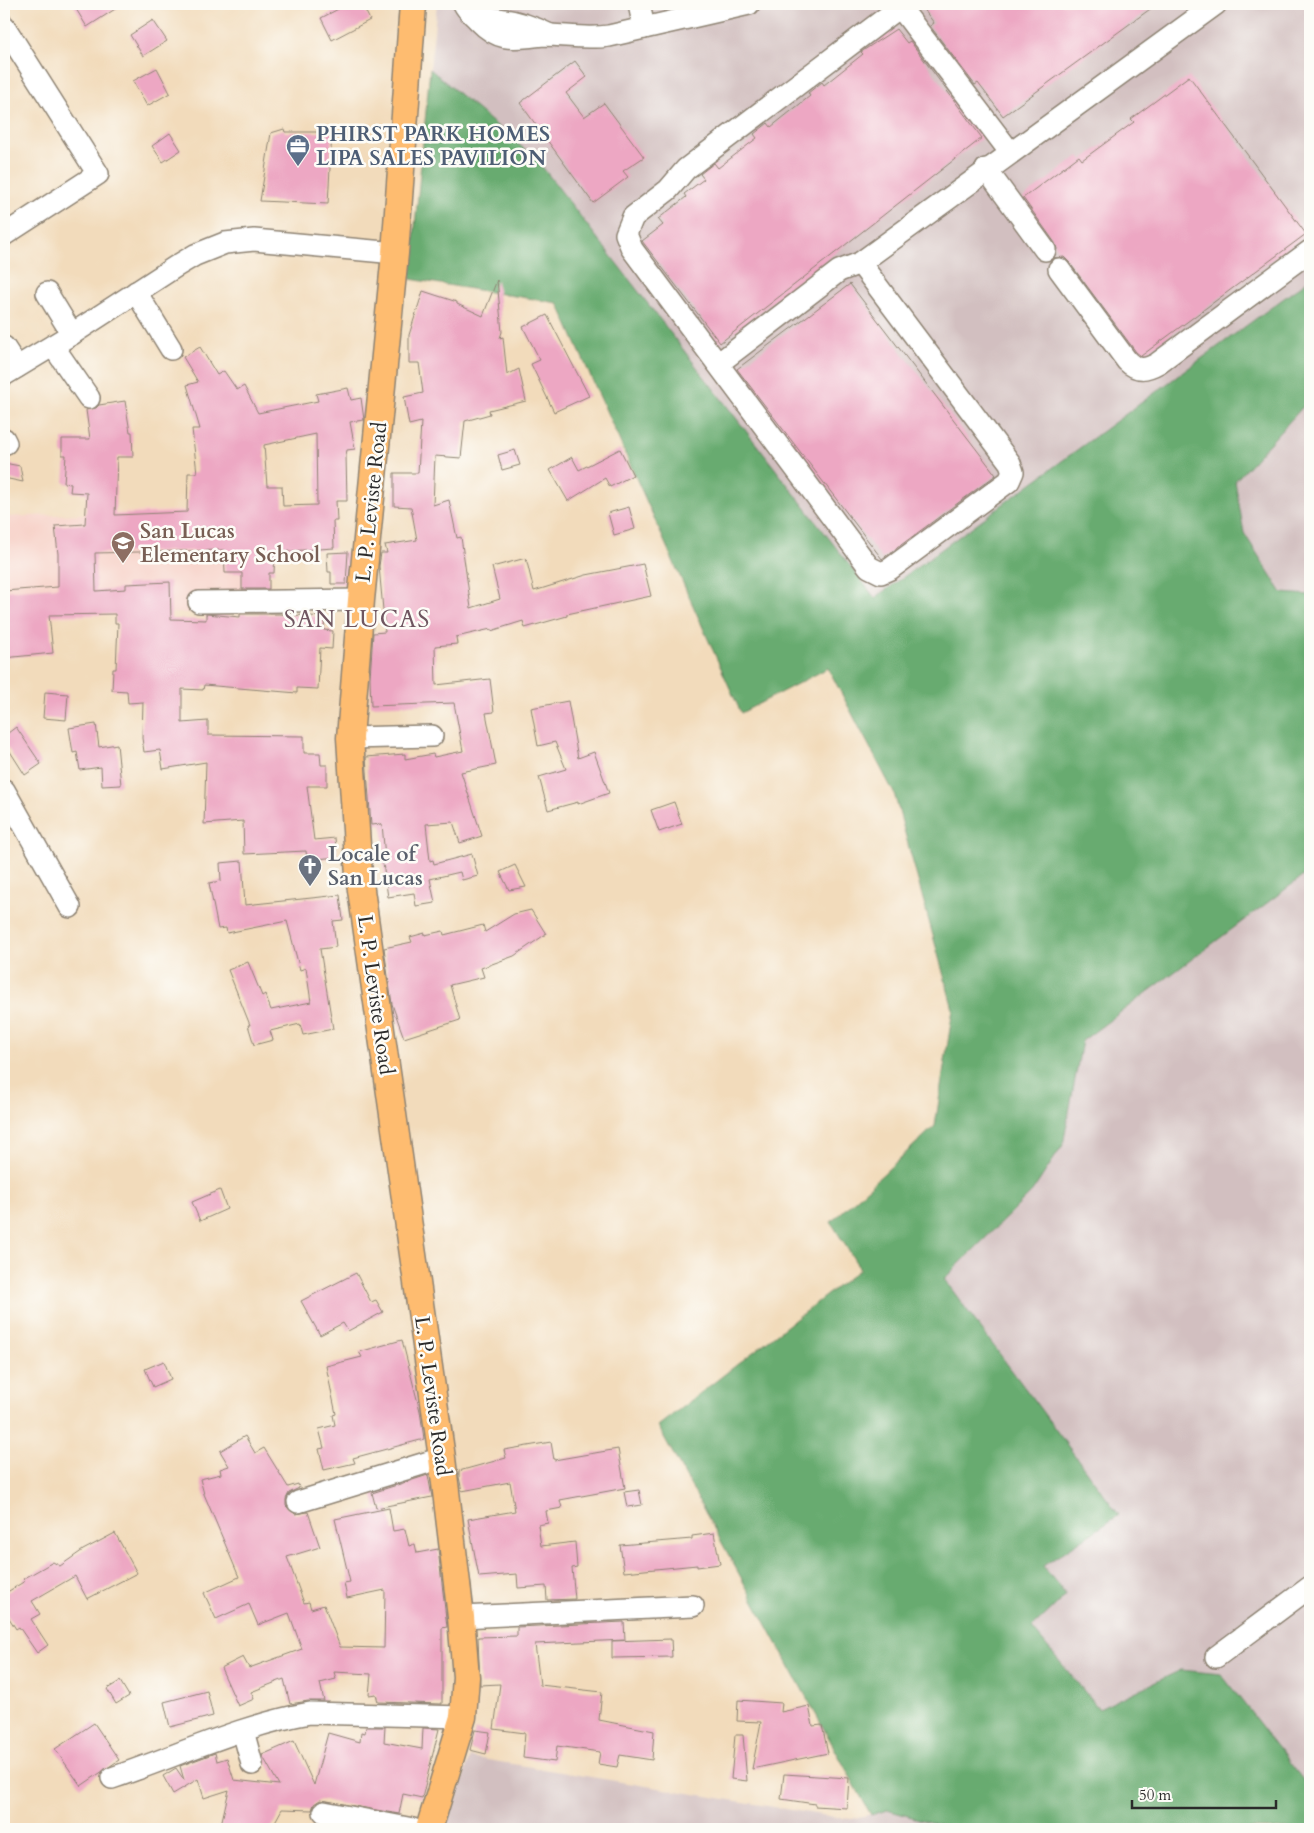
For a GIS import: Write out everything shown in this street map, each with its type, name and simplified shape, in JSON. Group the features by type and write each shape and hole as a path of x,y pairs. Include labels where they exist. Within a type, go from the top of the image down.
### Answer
{"main road":[{"name":"L. P. Leviste Road","path":"412,4 395,253 361,600 350,738 359,876 442,1458 461,1617 466,1677 463,1717 429,1829"}],"street":[{"path":"639,4 644,28"},
{"path":"470,11 523,23 550,35 599,38 749,4"},
{"path":"719,363 839,271 860,263 986,169 1216,4"},
{"path":"860,263 1010,464 1013,472 1009,481 890,570 881,573 869,567 719,363 632,249 626,234 629,222 668,190 686,169 902,5 1010,152"},
{"path":"4,26 98,174 4,235"},
{"path":"986,169 1045,250"},
{"path":"4,348 10,371 53,346 195,255 225,243 254,240 395,253"},
{"path":"1059,269 1127,361 1136,369 1142,369 1158,363 1310,251"},
{"path":"136,292 171,350"},
{"path":"47,293 72,334"},
{"path":"53,346 89,398"},
{"path":"199,602 361,600"},
{"path":"350,738 432,736"},
{"path":"4,790 70,907"},
{"path":"298,1502 442,1458"},
{"path":"1216,1657 1310,1586"},
{"path":"461,1617 693,1606"},
{"path":"112,1778 243,1731 288,1717 310,1713 463,1717"},
{"path":"243,1731 252,1764"},
{"path":"324,1812 413,1829"}],"shaded area":[{"path":"437,4 1310,4 1310,279 875,598 537,160 430,69"},
{"path":"1310,399 1310,595 1282,594 1244,533 1235,481"},
{"name":"San Lucas Elementary School","path":"241,508 244,611 4,619 4,517"},
{"path":"1310,871 1310,1789 1221,1674 1181,1670 1099,1709 1031,1628 1043,1567 944,1279 1032,1192 1063,1145 1082,1041"},
{"path":"470,1757 840,1818 852,1819 887,1810 954,1829 446,1829"}],"green space":[{"path":"430,69 537,160 875,598 1310,279 1310,399 1235,481 1244,533 1282,593 1310,595 1310,871 1082,1041 1063,1145 1032,1192 944,1279 1119,1515 1043,1566 1066,1595 1032,1628 1099,1709 1181,1670 1221,1674 1310,1789 1310,1829 954,1829 887,1810 871,1815 658,1426 860,1269 831,1222 935,1126 953,1009 894,793 828,668 741,713 558,303 410,279"}],"building":[{"path":"73,4 123,4 87,27"},
{"path":"348,4 362,4 370,20 332,40 321,18"},
{"path":"935,4 1157,4 1003,116 978,83 975,85 930,26 934,23 925,11"},
{"path":"153,20 167,41 143,56 130,35"},
{"path":"896,29 907,43 910,41 982,138 720,343 642,241 663,225 658,219 686,197 684,194 704,179 700,174 714,163 718,168 757,138 754,134 768,123 771,127 810,96 808,93 822,82 824,85 863,54 861,52"},
{"path":"575,61 587,77 566,93 584,117 604,103 644,157 623,171 628,177 593,203 520,103"},
{"path":"157,68 170,93 147,106 133,81"},
{"path":"1189,76 1306,234 1141,356 1136,352 1069,262 1064,257 1054,258 1057,249 1055,243 1023,198 1079,156 1082,160 1134,122 1131,119"},
{"name":"PHIRST PARK HOMES LIPA SALES PAVILION","path":"284,129 285,132 332,132 328,204 260,201 271,133"},
{"path":"170,133 181,150 163,162 152,146"},
{"path":"497,280 502,332 500,338 503,337 507,375 519,369 526,401 489,410 490,414 465,421 461,458 435,456 433,505 449,500 457,538 461,537 471,608 500,599 492,567 526,558 534,591 586,575 643,564 651,596 567,614 567,616 525,628 523,621 491,631 491,629 456,637 457,644 435,646 436,685 490,679 494,712 486,713 496,765 461,772 482,836 460,843 453,822 426,824 430,861 433,860 434,864 472,854 478,876 462,880 460,872 430,879 435,903 416,906 414,893 388,897 382,857 385,857 382,824 371,825 366,757 405,754 405,759 433,754 434,757 463,751 454,703 371,706 370,678 373,633 385,632 379,566 381,553 387,553 385,545 417,540 411,507 394,506 394,473 418,473 421,422 409,425 404,397 423,393 419,363 409,363 409,335 423,291 457,302 457,304 483,316"},
{"path":"850,284 996,475 882,559 737,369"},
{"path":"547,315 589,396 554,412 531,364 540,360 523,327"},
{"path":"200,347 217,375 224,371 237,390 244,386 258,413 318,401 316,394 348,388 351,400 361,398 364,420 350,422 355,449 347,450 346,455 347,501 336,501 337,521 333,521 334,548 275,552 274,573 269,573 269,589 242,589 242,573 225,573 224,550 95,553 96,591 126,589 126,584 170,582 171,619 206,620 206,614 240,617 240,614 279,614 325,617 324,630 333,631 332,649 320,648 318,689 297,688 297,693 204,685 203,690 182,689 182,723 208,721 208,735 304,736 304,753 320,753 321,765 327,765 327,786 307,786 314,840 335,838 337,857 307,860 306,851 244,854 243,821 204,824 206,762 163,769 160,750 144,752 142,738 143,702 128,703 127,691 112,690 113,669 116,669 118,623 115,623 115,614 49,615 53,653 4,658 4,591 58,587 58,554 55,526 85,524 87,493 70,492 71,484 64,483 66,455 62,455 62,439 90,439 86,410 96,408 99,405 125,401 130,432 132,432 133,457 117,457 115,515 187,512 188,473 197,473 192,429 200,429 187,385 198,382 183,357","holes":["316,434 317,505 283,506 282,486 267,486 264,445"]},
{"path":"620,449 633,475 610,487 605,478 568,501 550,470 572,457 579,470"},
{"path":"515,450 520,465 502,470 498,455"},
{"path":"4,463 20,466 23,482 4,478"},
{"path":"629,507 635,529 614,535 608,513"},
{"path":"348,552 346,584 331,584 331,572 328,572 327,553"},
{"path":"45,692 68,694 66,720 43,718"},
{"path":"568,701 578,758 594,752 609,793 578,804 578,802 548,810 539,777 566,769 555,742 538,746 531,708"},
{"path":"96,724 99,747 117,744 121,785 102,786 101,767 80,770 77,752 73,753 69,728"},
{"path":"16,727 41,764 25,775 4,742 4,736"},
{"path":"674,802 682,824 659,832 651,810"},
{"path":"242,861 245,905 340,895 343,920 333,921 336,947 320,949 333,1029 303,1035 300,1024 270,1031 273,1040 254,1045 248,1025 250,1025 228,970 248,962 262,996 265,994 271,1010 311,1002 306,968 300,970 287,921 227,933 226,928 218,929 209,883 221,881 220,863"},
{"path":"515,865 526,887 509,890 500,872"},
{"path":"531,910 546,934 514,956 481,968 484,977 450,985 460,1020 404,1038 392,1004 384,948 412,942 410,937 425,933 425,935 443,931 444,935 483,925 485,932 514,914"},
{"path":"220,1190 227,1209 200,1221 192,1202"},
{"path":"356,1273 371,1302 376,1300 383,1312 348,1331 343,1323 320,1335 301,1301"},
{"path":"402,1340 420,1411 424,1439 353,1458 355,1463 324,1470 319,1449 324,1448 319,1429 335,1425 333,1415 336,1414 326,1366 362,1357 359,1352"},
{"path":"164,1361 171,1379 153,1387 145,1369"},
{"path":"245,1436 255,1453 264,1448 288,1487 298,1484 299,1488 289,1493 286,1499 286,1506 295,1514 308,1512 320,1547 287,1557 304,1603 309,1602 311,1609 324,1605 340,1647 384,1648 385,1590 347,1598 344,1583 350,1582 335,1519 389,1508 393,1531 405,1529 409,1546 415,1544 417,1553 438,1549 447,1627 442,1628 442,1704 378,1702 376,1694 369,1695 371,1674 334,1672 336,1679 320,1683 324,1701 290,1704 284,1679 251,1692 254,1699 238,1706 221,1668 243,1657 249,1668 302,1649 289,1613 258,1625 249,1604 216,1619 204,1593 239,1577 204,1494 200,1479 221,1474 220,1469 229,1466 220,1451"},
{"path":"551,1442 554,1460 618,1449 625,1488 560,1500 562,1508 546,1511 548,1523 538,1525 541,1546 575,1542 577,1567 572,1568 575,1599 547,1600 546,1586 518,1588 517,1574 479,1577 468,1519 515,1511 510,1482 462,1491 459,1477 459,1471 506,1458 504,1450"},
{"path":"428,1475 432,1497 376,1508 372,1493"},
{"path":"639,1490 642,1505 627,1507 624,1492"},
{"path":"115,1533 137,1573 87,1599 75,1576 32,1601 40,1614 31,1619 48,1645 37,1653 19,1627 16,1629 4,1610 4,1594 25,1581 23,1579 53,1562 60,1566 83,1550"},
{"path":"714,1533 720,1564 624,1572 620,1545 692,1539 692,1536"},
{"path":"624,1622 625,1640 535,1644 540,1685 602,1692 599,1720 654,1731 652,1760 620,1755 617,1767 598,1764 600,1752 557,1746 555,1762 523,1758 525,1733 494,1729 500,1684 480,1685 478,1637 517,1636 517,1627"},
{"path":"671,1639 672,1657 612,1658 612,1641"},
{"path":"120,1681 129,1696 116,1704 107,1689"},
{"path":"207,1691 213,1716 170,1727 164,1702"},
{"path":"738,1700 782,1703 781,1712 809,1706 813,1726 822,1725 828,1753 752,1769 761,1722 737,1721"},
{"path":"94,1723 119,1760 81,1786 55,1749"},
{"path":"366,1727 385,1727 384,1742 422,1749 423,1728 439,1729 422,1798 403,1794 399,1814 320,1800 314,1804 312,1810 282,1809 271,1829 220,1829 229,1790 204,1798 198,1779 173,1794 163,1776 176,1768 184,1780 180,1766 215,1753 217,1761 227,1758 234,1780 279,1785 262,1755 294,1741 314,1785 328,1733 360,1742 361,1732 365,1733"},
{"path":"475,1730 490,1732 486,1754 470,1750"},
{"path":"735,1735 743,1735 747,1781 731,1779"},
{"path":"784,1774 849,1778 847,1808 815,1806 815,1804 781,1799"}],"place":[{"name":"PHIRST PARK HOMES LIPA SALES PAVILION","path":"298,167"},
{"name":"San Lucas Elementary School","path":"123,564"},
{"name":"Locale of San Lucas","path":"310,887"}],"district":[{"name":"SAN LUCAS","path":"357,619"}]}
